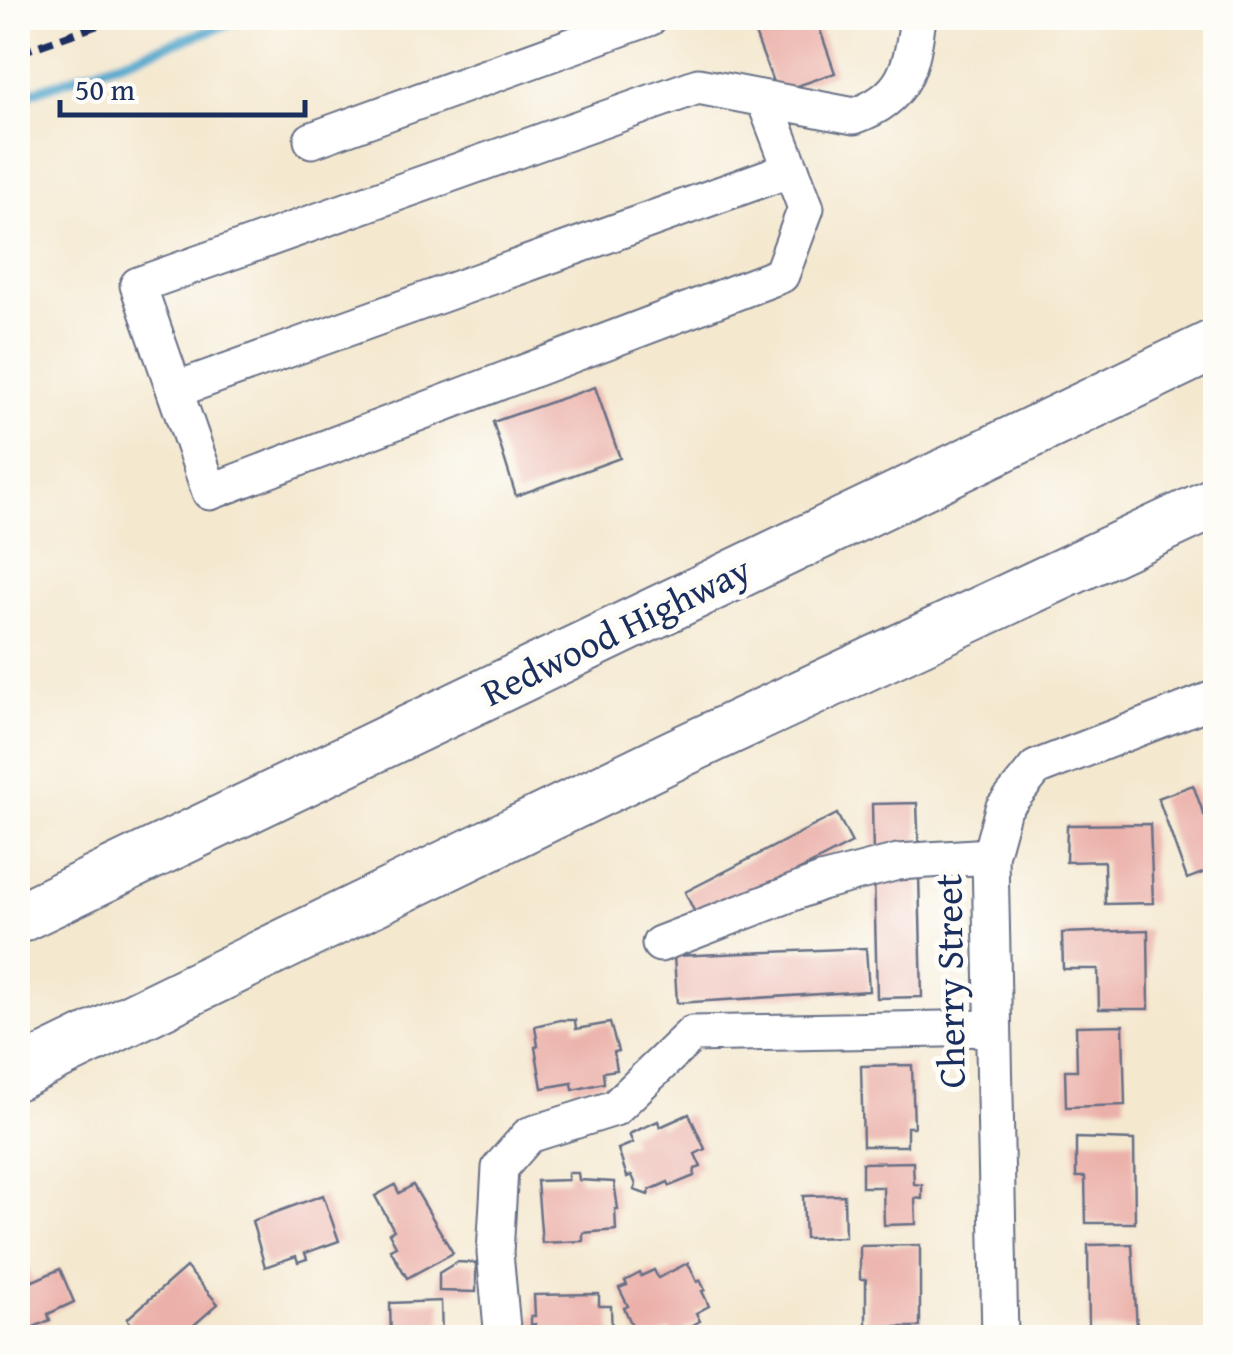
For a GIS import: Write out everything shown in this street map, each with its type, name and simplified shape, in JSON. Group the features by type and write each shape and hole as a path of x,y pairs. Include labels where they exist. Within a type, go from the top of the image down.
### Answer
{"highway":[{"name":"Redwood Highway","path":"18,918 1216,344"},
{"path":"18,1074 658,762 1203,511"}],"street":[{"path":"312,140 649,18"},
{"path":"764,99 806,208 781,274 210,492 138,285 698,86 854,116 872,110 892,95 906,77 918,18"},
{"path":"175,390 791,169"},
{"name":"Cherry Street","path":"1000,1338 990,856 1004,809 1036,768 1216,698"},
{"path":"660,944 821,882 898,862 990,856"},
{"path":"506,1338 494,1252 500,1168 529,1134 615,1108 692,1034 993,1028"}],"building":[{"path":"816,18 835,73 777,93 750,20"},
{"path":"595,387 620,458 516,496 493,422"},
{"path":"1193,785 1204,815 1216,814 1216,868 1187,879 1158,798"},
{"path":"917,803 919,855 873,857 872,804"},
{"path":"837,814 852,843 726,908 722,901 696,915 685,892"},
{"path":"1150,824 1153,903 1105,904 1104,861 1066,862 1067,825"},
{"path":"874,874 919,874 922,997 877,998"},
{"path":"1148,930 1149,1009 1099,1009 1098,969 1063,969 1062,933"},
{"path":"866,948 869,991 677,1003 674,956"},
{"path":"575,1020 576,1029 610,1023 618,1051 614,1052 617,1070 603,1072 604,1083 573,1090 572,1083 542,1088 535,1026"},
{"path":"1123,1025 1125,1105 1066,1107 1065,1070 1077,1070 1076,1026"},
{"path":"912,1065 914,1127 907,1127 907,1146 863,1146 861,1066"},
{"path":"689,1114 705,1149 695,1154 701,1167 695,1169 694,1176 670,1186 668,1182 650,1190 648,1195 634,1190 636,1185 632,1175 627,1177 618,1149 633,1143 629,1134 658,1121 660,1127"},
{"path":"1076,1138 1134,1140 1135,1223 1086,1223 1085,1177 1076,1177"},
{"path":"913,1162 914,1184 922,1185 922,1199 915,1198 916,1224 884,1225 883,1187 862,1187 862,1163"},
{"path":"568,1173 578,1173 579,1180 614,1182 616,1230 583,1233 583,1241 542,1243 537,1181 568,1180"},
{"path":"395,1185 399,1193 413,1185 453,1253 407,1278 390,1249 396,1246 389,1233 394,1230 375,1196"},
{"path":"323,1195 339,1241 305,1253 307,1259 298,1262 296,1256 265,1267 252,1221"},
{"path":"844,1195 845,1237 805,1238 803,1196"},
{"path":"1132,1244 1137,1328 1089,1329 1088,1245"},
{"path":"920,1245 920,1327 866,1327 866,1279 860,1279 860,1246"},
{"path":"457,1262 476,1263 476,1292 439,1291 439,1273"},
{"path":"688,1263 705,1290 702,1291 709,1306 696,1313 700,1321 673,1336 670,1330 653,1338 638,1338 619,1288 640,1273 641,1276 654,1270 658,1278"},
{"path":"27,1267 33,1281 60,1269 74,1302 48,1314 50,1320 18,1334 18,1271"},
{"path":"186,1267 218,1304 193,1326 196,1330 188,1338 143,1338 127,1319"},
{"path":"599,1294 599,1306 611,1306 612,1338 535,1338 535,1324 531,1325 531,1316 535,1316 534,1295"},
{"path":"441,1301 442,1338 391,1338 390,1303"}],"waterway":[{"path":"18,97 245,18"}],"railway":[{"path":"18,53 118,18"}]}
